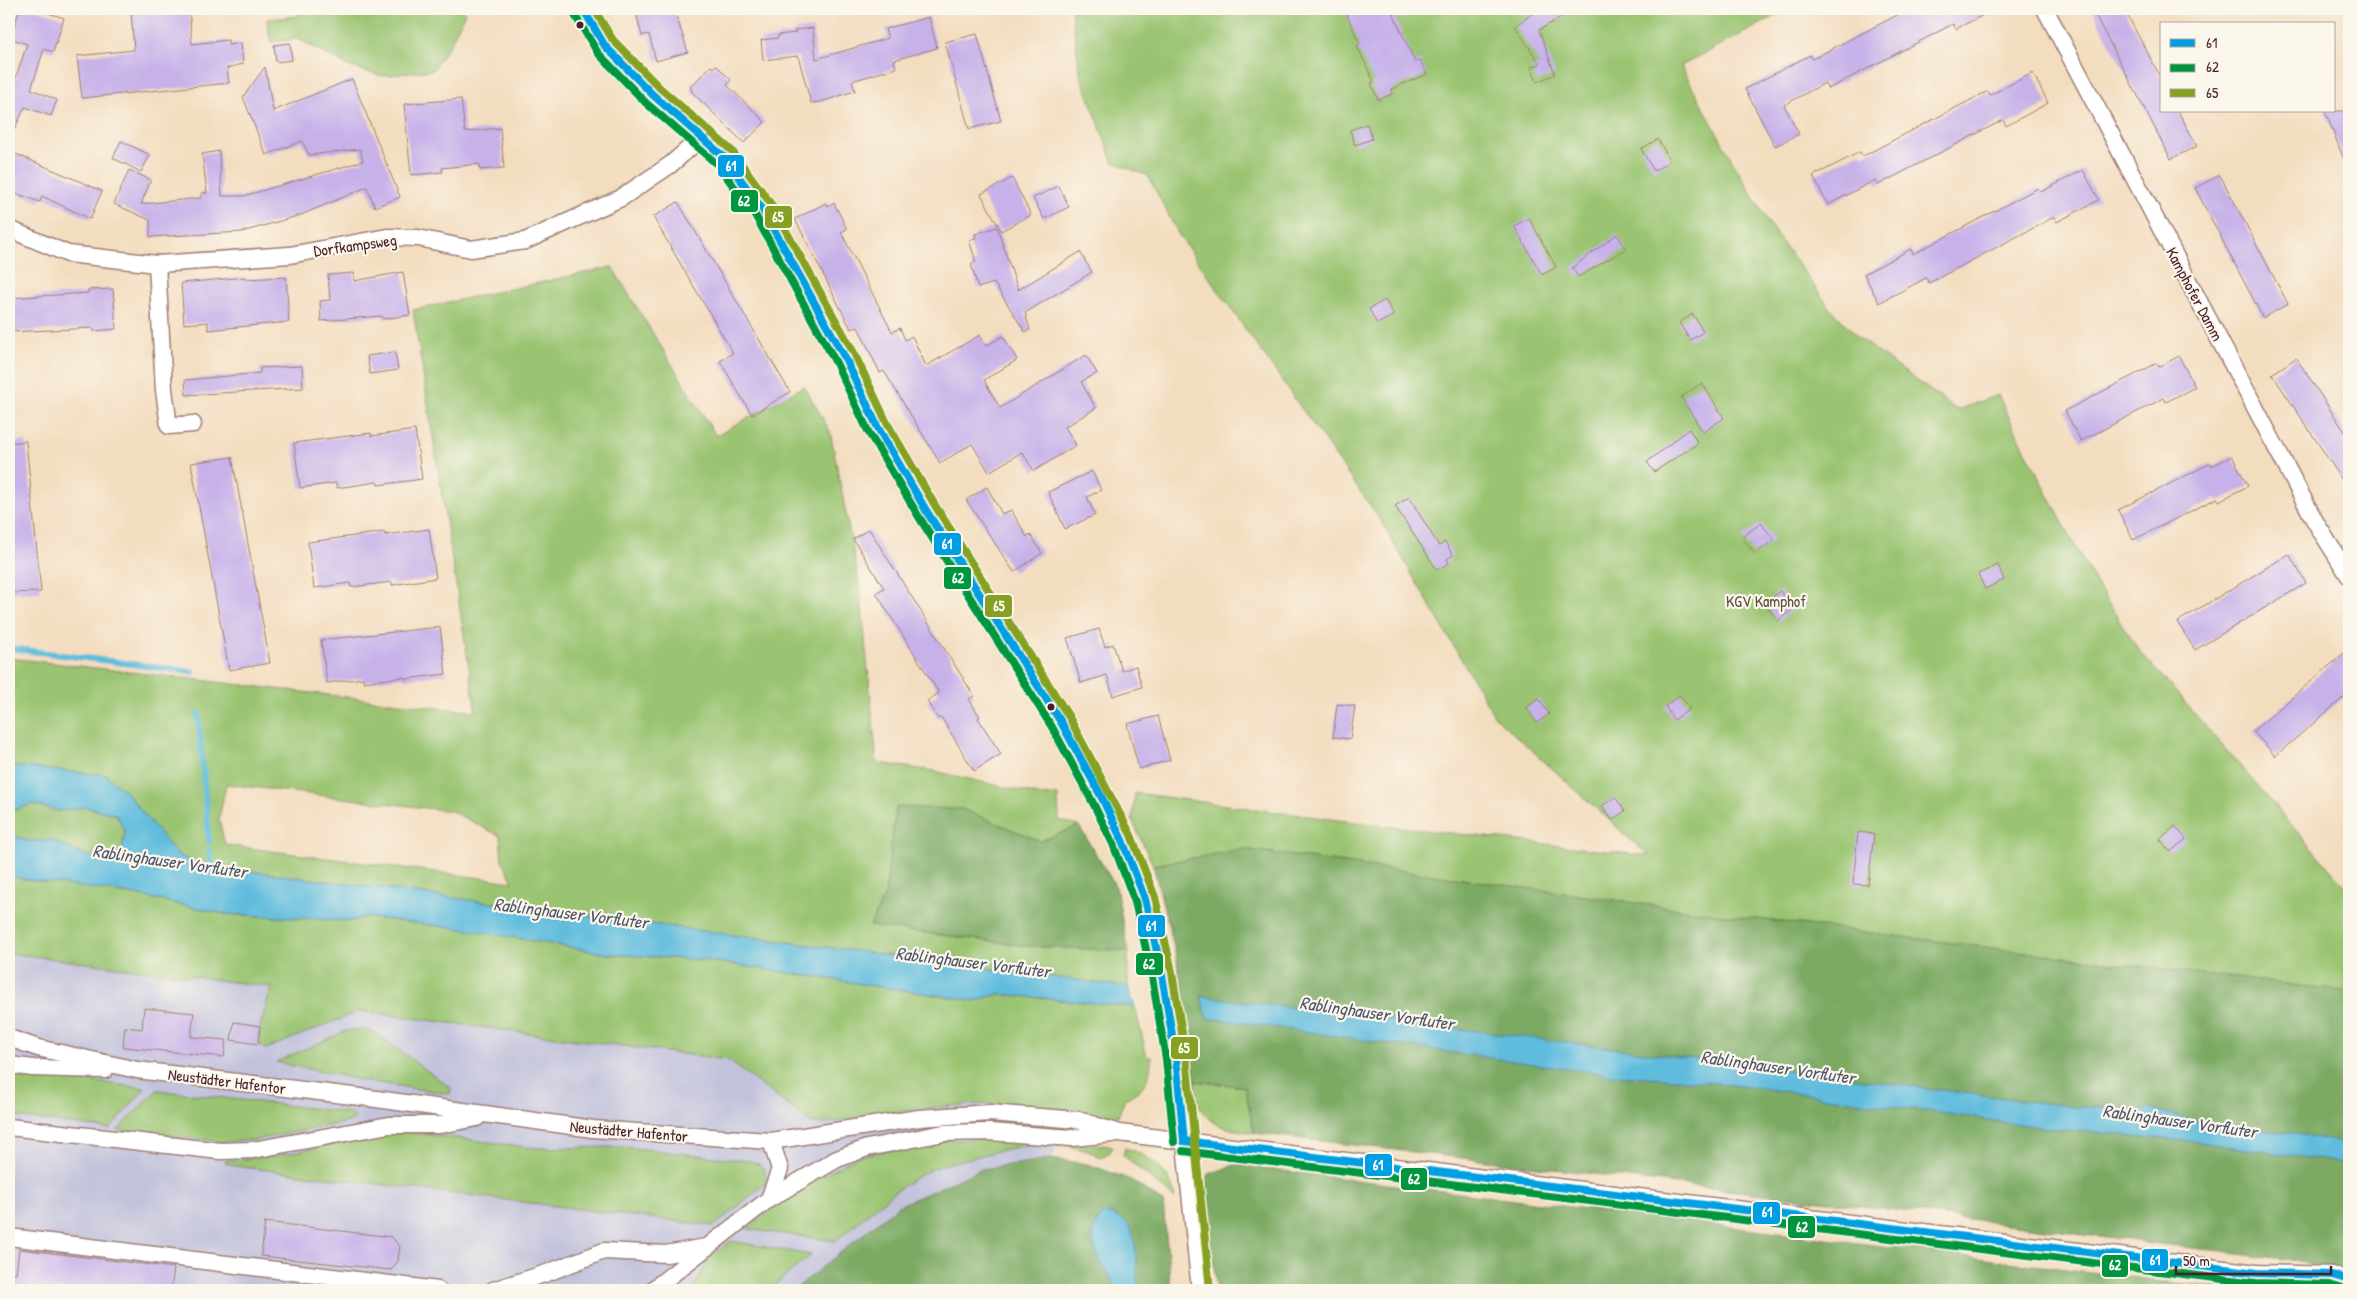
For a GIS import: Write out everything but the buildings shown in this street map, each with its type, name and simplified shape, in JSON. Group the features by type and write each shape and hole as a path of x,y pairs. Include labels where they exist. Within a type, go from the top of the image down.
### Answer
{"street":[{"path":"583,9 606,46 653,95 724,158 763,210 845,358 883,436 927,512 1060,722 1122,840 1145,900 1161,969 1176,1058 1200,1290"},
{"name":"Kamphofer Damm","path":"2045,9 2316,523 2349,576"},
{"name":"Dorfkampsweg","path":"9,229 68,254 157,264 290,255 387,237 418,238 471,249 526,241 621,198 670,166 702,137"},
{"path":"157,264 169,426 194,424"},
{"path":"9,1038 38,1048 137,1070"},
{"path":"9,1066 137,1070"},
{"name":"Neustädter Hafentor","path":"137,1070 369,1098 593,1129 771,1141 919,1118 990,1113 1079,1120 1119,1133 1184,1142 2257,1273 2332,1275 2349,1280"},
{"path":"12,1130 220,1151 253,1150 389,1126 440,1125 489,1116"},
{"name":"Neustädter Hafentor","path":"652,1290 768,1199 838,1159 868,1148 944,1133 990,1132 1072,1138 1119,1133"},
{"path":"768,1199 780,1169 771,1141"},
{"path":"9,1237 438,1290"},
{"path":"503,1289 604,1251 666,1254 709,1247"},
{"name":"Neustädter Hafentor","path":"2257,1273 2314,1290"}],"shaded area":[{"path":"9,953 722,1045 1084,1098 1051,1159 982,1169 898,1206 794,1290 9,1290"}],"green space":[{"path":"298,9 462,9 465,13 451,42 433,70 382,76 348,66 298,39 270,42 267,19 299,16"},
{"name":"KGV Kamphof","path":"1071,9 1789,9 1681,66 1733,162 1771,227 1830,308 1860,339 1957,410 1998,395 2081,557 2139,650 2349,891 2349,992 1701,912 1244,849 1153,865 1132,820 1135,793 1346,821 1649,856 1495,717 1379,518 1179,235 1148,176 1113,162 1080,73"},
{"path":"612,267 716,436 804,386 830,431 860,587 877,763 934,771 1043,796 1058,795 1059,820 1079,826 1040,841 962,809 896,807 885,894 870,926 1028,946 1128,951 1128,987 197,864 177,854 106,775 9,766 9,658 476,712 413,310","holes":["226,784 451,811 500,836 502,860 513,882 225,845 219,819"]},
{"path":"32,804 59,811 86,807 117,815 125,832 122,850 107,860 81,854 52,840 28,841 9,833 9,812"},
{"path":"896,807 962,809 1040,841 1079,826 1116,887 1128,951 1028,946 870,926 885,894"},
{"path":"1244,849 1701,912 2349,992 2349,1272 2330,1266 1945,1216 1254,1133 1245,1087 1195,1081 1177,959 1153,865"},
{"path":"9,876 131,894 225,914 351,921 366,917 471,930 608,954 703,960 975,1001 998,994 1135,1007 1147,1057 1152,1057 1151,1065 1145,1083 1138,1091 1125,1099 1118,1116 1030,1105 977,1104 931,1108 818,1124 811,1123 728,1060 360,1011 266,1049 258,1044 260,1026 272,987 9,953"},
{"path":"364,1029 375,1033 451,1088 450,1094 360,1080 276,1062 346,1031"},
{"path":"9,1071 145,1088 110,1129 9,1116"},
{"path":"1195,1081 1245,1087 1254,1133 1230,1129 1211,1121 1200,1106 1196,1095"},
{"path":"157,1090 351,1113 355,1117 353,1121 255,1140 223,1142 118,1130"},
{"path":"408,1132 536,1148 625,1147 750,1161 759,1164 765,1170 766,1183 714,1226 235,1166 226,1163 225,1160 271,1156 362,1138"},
{"path":"1000,1138 1113,1146 1110,1152 1101,1157 1069,1147 1036,1145 1003,1150 940,1166 906,1184 835,1241 747,1229 795,1191 858,1156 936,1141"},
{"path":"1125,1148 1143,1155 1164,1172 1173,1189 1175,1199 1123,1155"},
{"path":"1051,1159 1088,1164 1131,1180 1163,1202 1171,1290 1138,1290 1135,1244 1100,1258 1114,1284 1115,1290 794,1290 898,1206 982,1169"},
{"path":"1235,1165 2230,1290 1217,1290 1205,1201 1208,1174"},
{"path":"731,1241 811,1255 769,1290 762,1290 764,1288 693,1289 710,1257"}],"water":[{"name":"Rablinghauser Vorfluter","path":"9,766 106,775 125,791 177,854 197,864 1128,987 1135,1007 998,994 975,1001 703,960 608,954 471,930 366,917 351,921 225,914 131,894 23,879 9,876 9,833 28,841 52,840 81,854 107,860 122,850 125,832 117,815 86,807 59,811 32,804 9,812"},
{"name":"Rablinghauser Vorfluter","path":"1201,996 2075,1107 2153,1109 2191,1120 2246,1130 2264,1129 2316,1137 2349,1145 2349,1164 2198,1142 2047,1128 1768,1089 1676,1079 1612,1075 1207,1018"},
{"path":"1105,1213 1124,1220 1132,1230 1138,1290 1115,1290 1114,1284 1094,1248 1093,1231 1097,1222"}],"waterway":[{"path":"9,648 193,672"},
{"path":"198,713 209,842"},
{"name":"Rablinghauser Vorfluter","path":"210,851 212,873"}],"transit line":[{"name":"61","path":"583,9 605,46 653,95 725,158 763,210 845,358 878,428 927,512 1061,722 1101,796 1122,840 1145,899 1161,969 1176,1058 1184,1141"},
{"name":"65","path":"594,9 613,40 660,88 732,151 771,204 854,353 887,423 936,507 1069,717 1131,835 1155,897 1171,967 1186,1057 1210,1289"},
{"name":"62","path":"574,14 598,53 646,103 718,165 755,215 836,363 869,433 919,517 1052,727 1092,801 1113,844 1135,902 1151,971 1166,1059 1174,1142"},
{"name":"61","path":"1184,1141 2257,1273 2332,1275 2349,1280"},
{"name":"62","path":"1183,1151 2256,1283 2330,1285 2346,1290"}]}
